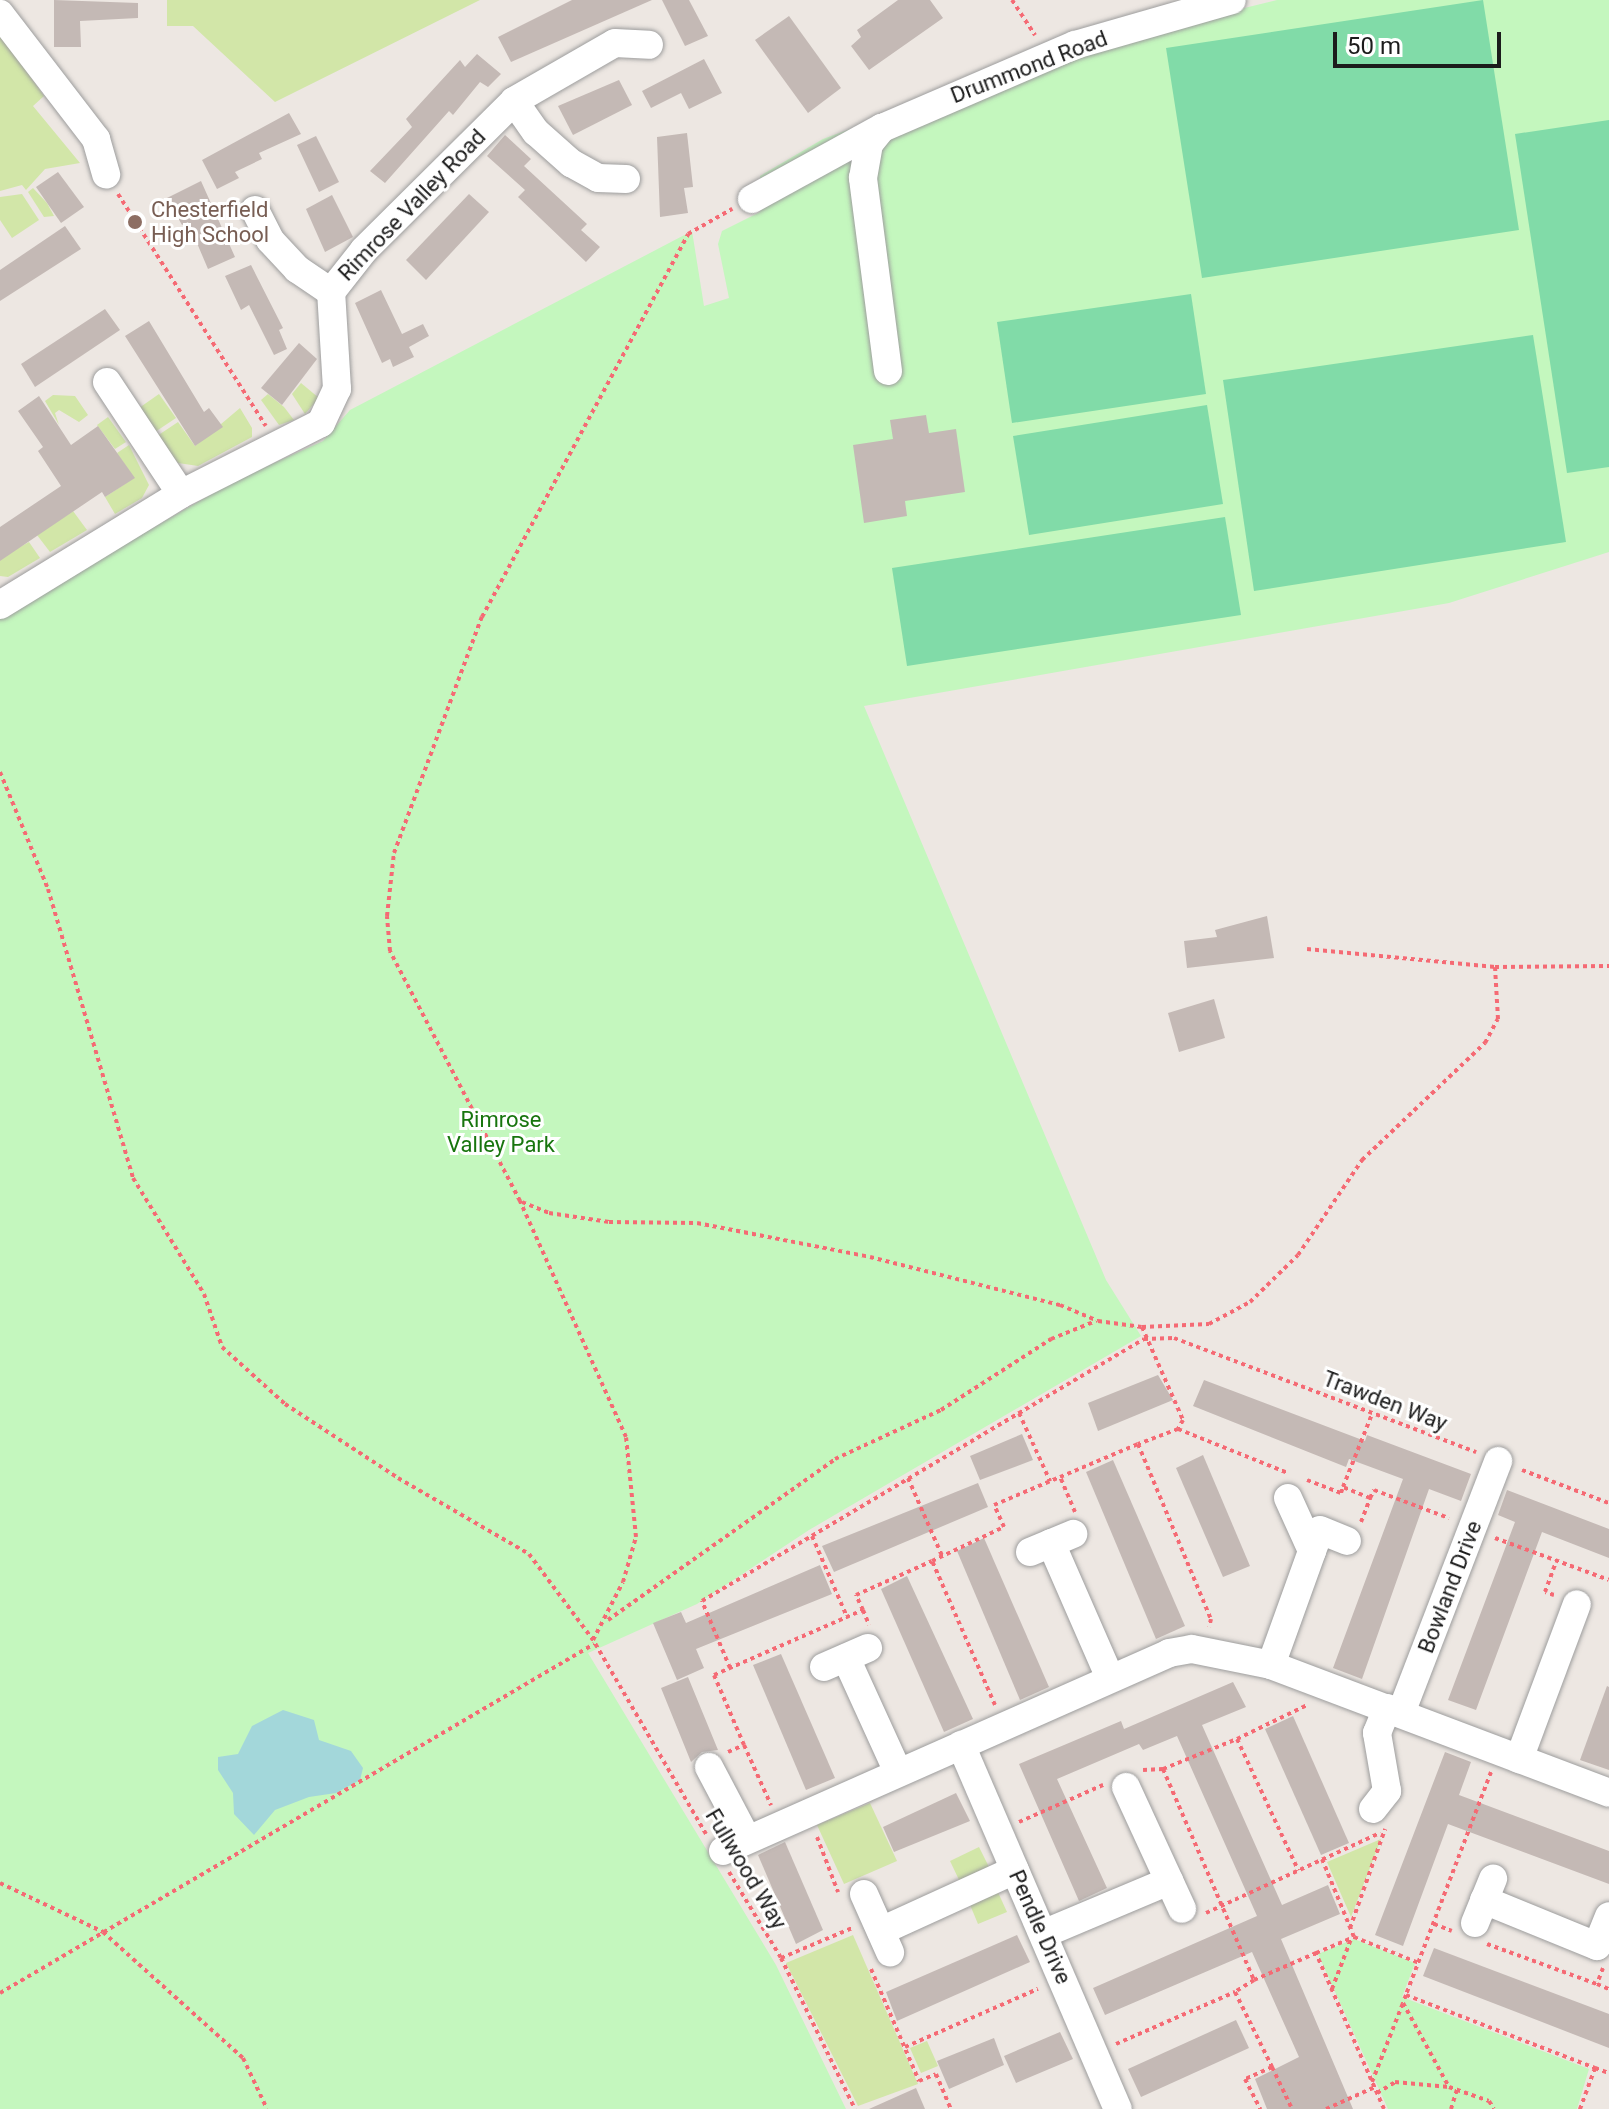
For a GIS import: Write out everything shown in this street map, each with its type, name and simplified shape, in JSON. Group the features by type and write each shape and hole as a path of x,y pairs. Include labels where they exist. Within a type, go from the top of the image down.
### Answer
{"street":[{"name":"Drummond Road","path":"752,199 882,128 1045,57 1232,0"},
{"path":"0,14 96,139 106,175"},
{"name":"Rimrose Valley Road","path":"0,605 181,494 280,447 321,423 335,402 331,292 364,250 514,101 615,43 649,45"},
{"path":"514,101 536,132 571,163 598,178 626,179"},
{"path":"882,128 869,144 863,178 888,371"},
{"path":"255,210 270,240 297,269 331,292"},
{"path":"107,382 181,494"},
{"name":"Bowland Drive","path":"1379,1820 1387,1791 1377,1733 1394,1710 1498,1461"},
{"path":"1288,1498 1312,1551"},
{"path":"1271,1665 1320,1530 1347,1541"},
{"path":"1051,1543 1110,1678"},
{"path":"1509,1755 1577,1604"},
{"path":"709,1767 725,1848 1169,1653 1204,1649 1271,1665 1609,1793"},
{"path":"846,1658 898,1772"},
{"name":"Pendle Drive","path":"961,1745 1094,2053 1113,2108"},
{"path":"1124,1782 1182,1909"},
{"path":"864,1894 886,1941 1015,1870"},
{"path":"1043,1934 1169,1881"},
{"path":"1484,1911 1597,1946 1609,1916"}],"path":[{"path":"1012,0 1045,57"},
{"path":"106,175 280,447"},
{"path":"0,1993 593,1642 607,1621 636,1537 637,1505 626,1437 520,1201 390,951 387,916 394,853 482,617 688,234 752,199"},
{"path":"0,772 48,889 133,1178 204,1294 222,1347 285,1404 398,1478 529,1554 593,1642"},
{"path":"1307,949 1495,967 1609,966"},
{"path":"520,1201 549,1213 609,1222 697,1223 870,1257 1060,1305 1098,1321 1142,1327 1209,1324 1250,1302 1298,1255 1362,1160 1485,1043 1498,1019 1495,967"},
{"path":"607,1621 835,1459 941,1410 1051,1339 1098,1321"},
{"path":"863,1610 856,1595 1004,1527 994,1505 1178,1429 1183,1420 1142,1327"},
{"name":"Trawden Way","path":"1149,1339 1174,1338 1609,1503"},
{"path":"730,1668 702,1601 1149,1339"},
{"path":"1019,1413 1050,1481"},
{"path":"1178,1429 1341,1493 1372,1414"},
{"path":"1138,1444 1211,1619 1204,1649"},
{"path":"1051,1543 1083,1529 1060,1477"},
{"path":"908,1478 942,1556"},
{"path":"1343,1487 1370,1498"},
{"path":"1347,1541 1353,1544 1374,1490 1609,1580"},
{"path":"779,1824 714,1675 847,1617 812,1536"},
{"path":"932,1561 1004,1724"},
{"path":"1556,1561 1545,1592 1577,1604"},
{"name":"Fullwood Way","path":"593,1642 596,1654 725,1848 855,2109"},
{"path":"997,1831 1237,1739 1318,1700 1324,1684"},
{"path":"1237,1739 1298,1870"},
{"path":"709,1767 706,1761 744,1745"},
{"path":"1375,2088 1406,1995 1509,1755"},
{"path":"1163,1769 1254,1980"},
{"path":"1182,1909 1188,1920 1222,1906 1322,1859 1379,1820"},
{"path":"1350,1928 1379,1820"},
{"path":"1322,1859 1353,1938 1332,1989"},
{"path":"0,1883 103,1932 243,2058 267,2109"},
{"path":"1484,1911 1609,1989"},
{"path":"781,1958 852,1927"},
{"path":"1094,2053 1353,1938 1419,1963"},
{"path":"1316,1953 1384,2109"},
{"path":"1597,1984 1605,1964"},
{"path":"905,2047 1062,1978"},
{"path":"1235,1992 1292,2109"},
{"path":"1406,1995 1609,2073"},
{"path":"1403,2003 1449,2087"},
{"path":"1260,2109 1245,2079 1272,2067"},
{"path":"1579,2108 1595,2068"},
{"path":"1326,2109 1395,2082 1457,2089 1489,2101 1494,2109"},
{"path":"1451,2109 1457,2089"}],"green space":[{"path":"167,0 480,0 275,102 193,26 167,26"},
{"name":"Rimrose Valley Park","path":"1277,0 1609,0 1609,552 1449,603 864,706 1106,1280 1141,1336 809,1530 697,1604 588,1653 776,1965 846,2109 0,2109 0,616 236,480 323,441 350,410 692,231 704,306 729,298 718,244 722,231 760,212 760,176 823,139 1045,57"},
{"path":"1483,0 1519,230 1202,278 1166,48"},
{"path":"0,34 44,96 33,106 80,163 45,169 26,190 22,185 0,191"},
{"path":"1609,120 1609,467 1567,473 1515,134"},
{"path":"33,188 54,216 44,217 28,192"},
{"path":"22,194 39,220 12,238 0,220 0,197"},
{"path":"1191,294 1206,394 1012,423 997,322"},
{"path":"1533,335 1566,542 1254,591 1223,380"},
{"path":"301,383 319,398 305,414 292,394"},
{"path":"159,394 176,418 155,432 139,408"},
{"path":"268,394 294,420 279,425 261,400"},
{"path":"53,395 75,396 88,415 79,422 59,410 55,413 59,425 45,401"},
{"path":"1207,405 1223,504 1029,535 1013,436"},
{"path":"240,408 252,428 252,437 198,466 178,463 157,436 178,422 195,446"},
{"path":"108,417 126,442 115,449 97,425"},
{"path":"129,445 149,485 142,498 115,514 105,497 134,478 117,453"},
{"path":"73,511 87,530 50,552 37,535"},
{"path":"1225,517 1241,615 907,666 892,568"},
{"path":"29,542 40,558 8,577 0,576 0,558"},
{"path":"870,1803 897,1861 844,1884 817,1825"},
{"path":"1381,1839 1351,1917 1327,1862"},
{"path":"979,1847 991,1871 961,1884 950,1861"},
{"path":"996,1888 1007,1912 978,1924 968,1900"},
{"path":"853,1935 918,2084 858,2106 786,1963"},
{"path":"1354,1939 1415,1963 1402,1997 1589,2069 1577,2109 1388,2109 1318,1954"},
{"path":"927,2041 938,2066 921,2073 910,2048"}],"water":[{"path":"283,1710 314,1720 319,1740 351,1751 363,1768 360,1780 336,1793 309,1797 275,1810 254,1835 234,1814 233,1793 218,1770 218,1757 238,1754 252,1726"}],"building":[{"path":"54,0 138,3 138,18 80,21 81,47 54,47"},
{"path":"572,0 652,0 511,62 498,37"},
{"path":"662,0 689,0 708,36 685,46"},
{"path":"898,0 930,0 943,18 869,70 851,46 861,37 857,30"},
{"path":"789,16 841,88 808,113 755,40"},
{"path":"477,54 501,74 488,87 480,82 453,115 449,111 385,183 370,171 412,127 406,119 460,60 465,67"},
{"path":"704,59 722,93 689,109 681,93 651,108 642,91"},
{"path":"619,80 632,105 573,135 558,106"},
{"path":"289,113 301,134 259,153 262,159 235,172 239,178 217,189 202,160"},
{"path":"687,133 693,187 684,188 688,213 660,217 657,137"},
{"path":"505,135 531,159 524,166 587,224 581,230 600,247 586,262 518,197 525,190 487,156"},
{"path":"316,136 339,182 319,192 297,145"},
{"path":"58,172 84,207 61,223 36,187"},
{"path":"201,181 235,257 208,269 188,222 182,225 167,198"},
{"path":"469,194 489,212 426,280 406,260"},
{"path":"332,195 353,237 325,252 306,209"},
{"path":"65,226 81,249 0,301 0,270"},
{"path":"251,265 283,328 279,330 287,349 274,355 249,305 241,310 225,276"},
{"path":"381,290 402,334 423,324 429,336 409,347 414,357 393,367 390,359 382,363 355,303"},
{"path":"105,309 120,330 35,387 21,364"},
{"path":"149,321 204,412 209,408 223,427 195,446 125,336"},
{"path":"299,343 317,359 282,405 261,388"},
{"path":"39,396 71,445 98,426 135,478 105,497 102,492 0,561 0,527 61,486 38,451 43,447 18,411"},
{"path":"926,415 929,433 956,429 965,492 905,501 907,516 864,523 853,445 893,439 890,420"},
{"path":"1267,916 1274,958 1187,968 1184,941 1217,937 1215,930"},
{"path":"1214,999 1225,1038 1179,1052 1168,1013"},
{"path":"1158,1375 1173,1400 1098,1431 1088,1403"},
{"path":"1204,1380 1365,1441 1367,1435 1471,1474 1461,1501 1429,1489 1362,1679 1333,1668 1403,1479 1349,1459 1346,1467 1193,1406"},
{"path":"1022,1434 1033,1460 980,1480 970,1456"},
{"path":"1203,1455 1250,1566 1223,1577 1176,1468"},
{"path":"1113,1460 1185,1626 1156,1639 1086,1472"},
{"path":"978,1483 988,1507 834,1572 822,1546"},
{"path":"1507,1490 1609,1529 1609,1558 1542,1532 1476,1710 1448,1700 1515,1522 1498,1515"},
{"path":"984,1538 1049,1687 1020,1700 957,1551"},
{"path":"820,1565 832,1594 696,1649 704,1668 677,1680 653,1623 681,1612 686,1623"},
{"path":"907,1576 973,1719 944,1732 881,1589"},
{"path":"781,1654 835,1778 806,1790 753,1665"},
{"path":"688,1677 718,1750 702,1752 691,1762 661,1688"},
{"path":"1233,1682 1246,1707 1202,1725 1282,1905 1328,1885 1340,1914 1281,1939 1353,2109 1267,2109 1255,2079 1299,2057 1252,1952 1105,2015 1093,1988 1257,1916 1177,1736 1143,1750 1139,1744 1057,1779 1107,1888 1079,1901 1019,1764 1121,1721 1124,1729"},
{"path":"1609,1687 1609,1770 1580,1760"},
{"path":"1293,1716 1349,1843 1321,1855 1265,1729"},
{"path":"1445,1752 1471,1762 1459,1795 1609,1851 1609,1884 1448,1824 1403,1946 1375,1935"},
{"path":"956,1793 970,1821 894,1852 883,1827"},
{"path":"785,1842 823,1930 796,1944 758,1855"},
{"path":"1017,1935 1030,1962 897,2021 886,1992"},
{"path":"1434,1948 1609,2014 1609,2048 1423,1976"},
{"path":"1236,2020 1249,2048 1141,2097 1128,2069"},
{"path":"1060,2032 1073,2059 1016,2083 1004,2056"},
{"path":"994,2038 1004,2065 949,2089 937,2061"},
{"path":"916,2088 925,2109 869,2109"}],"place":[{"name":"Chesterfield High School","path":"135,222"}]}
